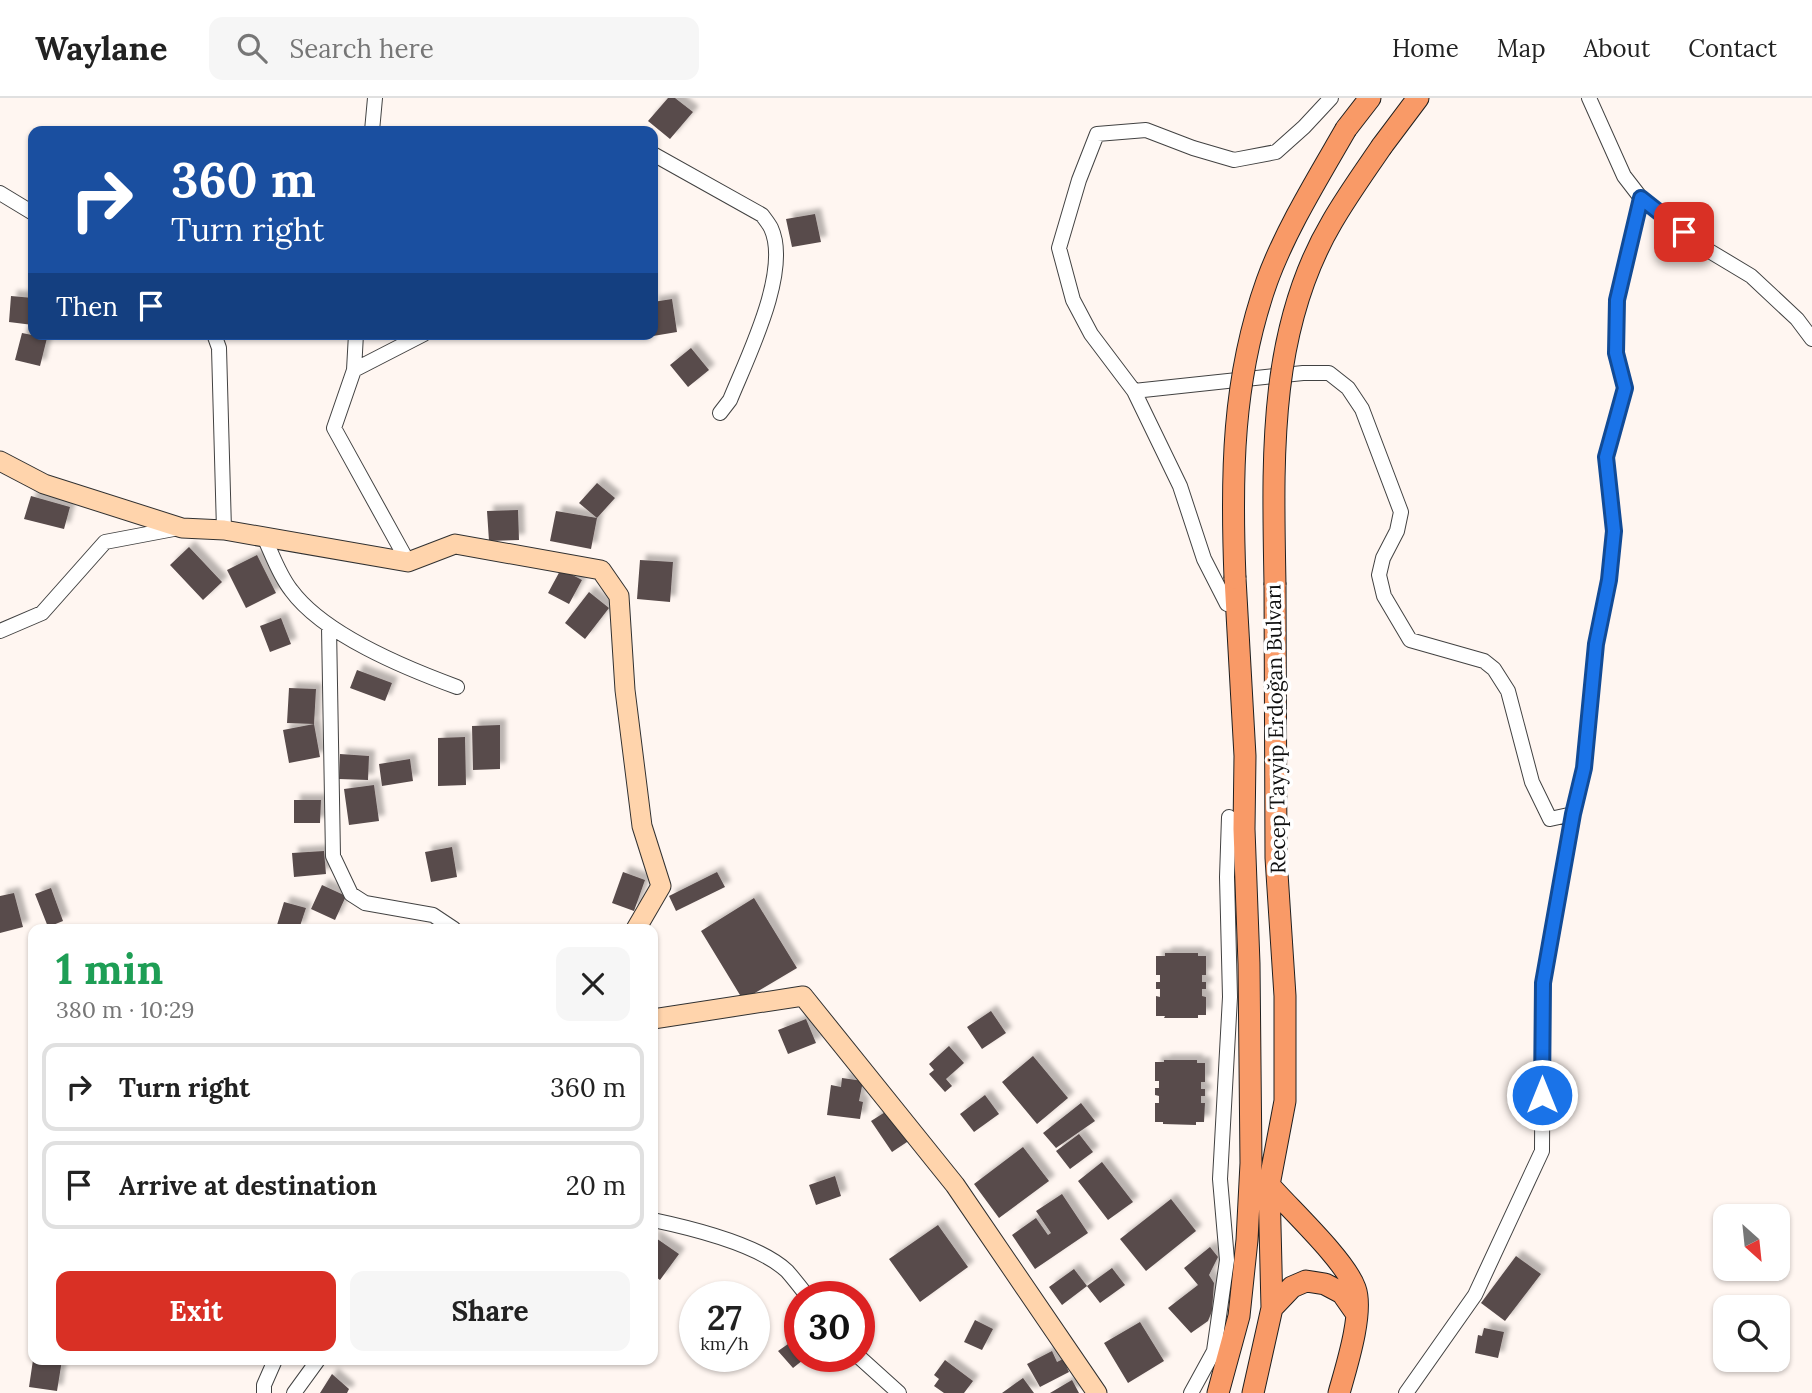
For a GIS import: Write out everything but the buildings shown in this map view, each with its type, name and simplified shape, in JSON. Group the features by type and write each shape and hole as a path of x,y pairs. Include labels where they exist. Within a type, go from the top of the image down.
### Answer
{"main road":[{"name":"Recep Tayyip Erdoğan Bulvarı","path":"1218,1393 1239,1316 1251,1163 1245,756 1235,578 1234,458 1237,407 1247,344 1267,279 1305,201 1346,129 1370,98"},
{"name":"Recep Tayyip Erdoğan Bulvarı","path":"1253,1393 1272,1308 1269,1185 1285,1101 1285,996 1276,858 1273,488 1275,412 1281,366 1292,319 1311,267 1332,223 1382,146 1418,98"},
{"path":"1269,1185 1341,1264 1356,1289 1353,1339 1339,1393"},
{"path":"1272,1308 1292,1287 1306,1281 1325,1283 1342,1293 1356,1313"}],"street":[{"path":"372,126 374,98"},
{"path":"1227,604 1204,559 1180,486 1134,391 1091,334 1073,300 1059,248 1079,180 1097,134 1146,130 1234,160 1276,152 1331,98"},
{"path":"1589,98 1624,176 1641,198 1706,249 1751,276 1797,319 1812,339"},
{"path":"658,157 762,215 772,229 777,257 772,291 730,400 720,413"},
{"path":"0,193 28,210"},
{"path":"1406,1393 1475,1295 1542,1151 1543,983 1573,814 1584,768 1596,644 1609,580 1614,531 1606,457 1625,388 1616,353 1617,300 1641,198"},
{"path":"216,340 219,348 224,530"},
{"path":"356,340 354,370 334,428 408,562"},
{"path":"354,370 412,340"},
{"path":"1134,391 1303,373 1329,373 1348,388 1362,409 1401,512 1397,531 1383,558 1379,575 1384,596 1410,640 1484,661 1494,669 1508,691 1532,782 1550,819 1573,814"},
{"path":"0,461 44,484 182,528"},
{"path":"0,631 42,613 105,542 182,528 224,530 408,562 456,544 601,570 620,596 625,690 642,826 661,886 639,924"},
{"path":"264,537 290,590 329,627 420,674 457,687"},
{"path":"329,627 333,856 351,894 365,903 433,915 446,924"},
{"path":"1191,1393 1214,1351 1227,1260 1220,1180 1230,997 1227,877 1229,817"},
{"path":"658,1019 803,996 955,1185 1097,1393"},
{"path":"658,1221 689,1228 755,1251 786,1270 795,1281"},
{"path":"264,1393 264,1385 273,1365"},
{"path":"294,1393 314,1365"},
{"path":"875,1371 899,1393"}],"route":[{"path":"1542,1095 1543,983 1573,814 1584,768 1596,644 1609,580 1614,531 1606,457 1625,388 1616,353 1617,300 1641,198 1684,232"}]}
